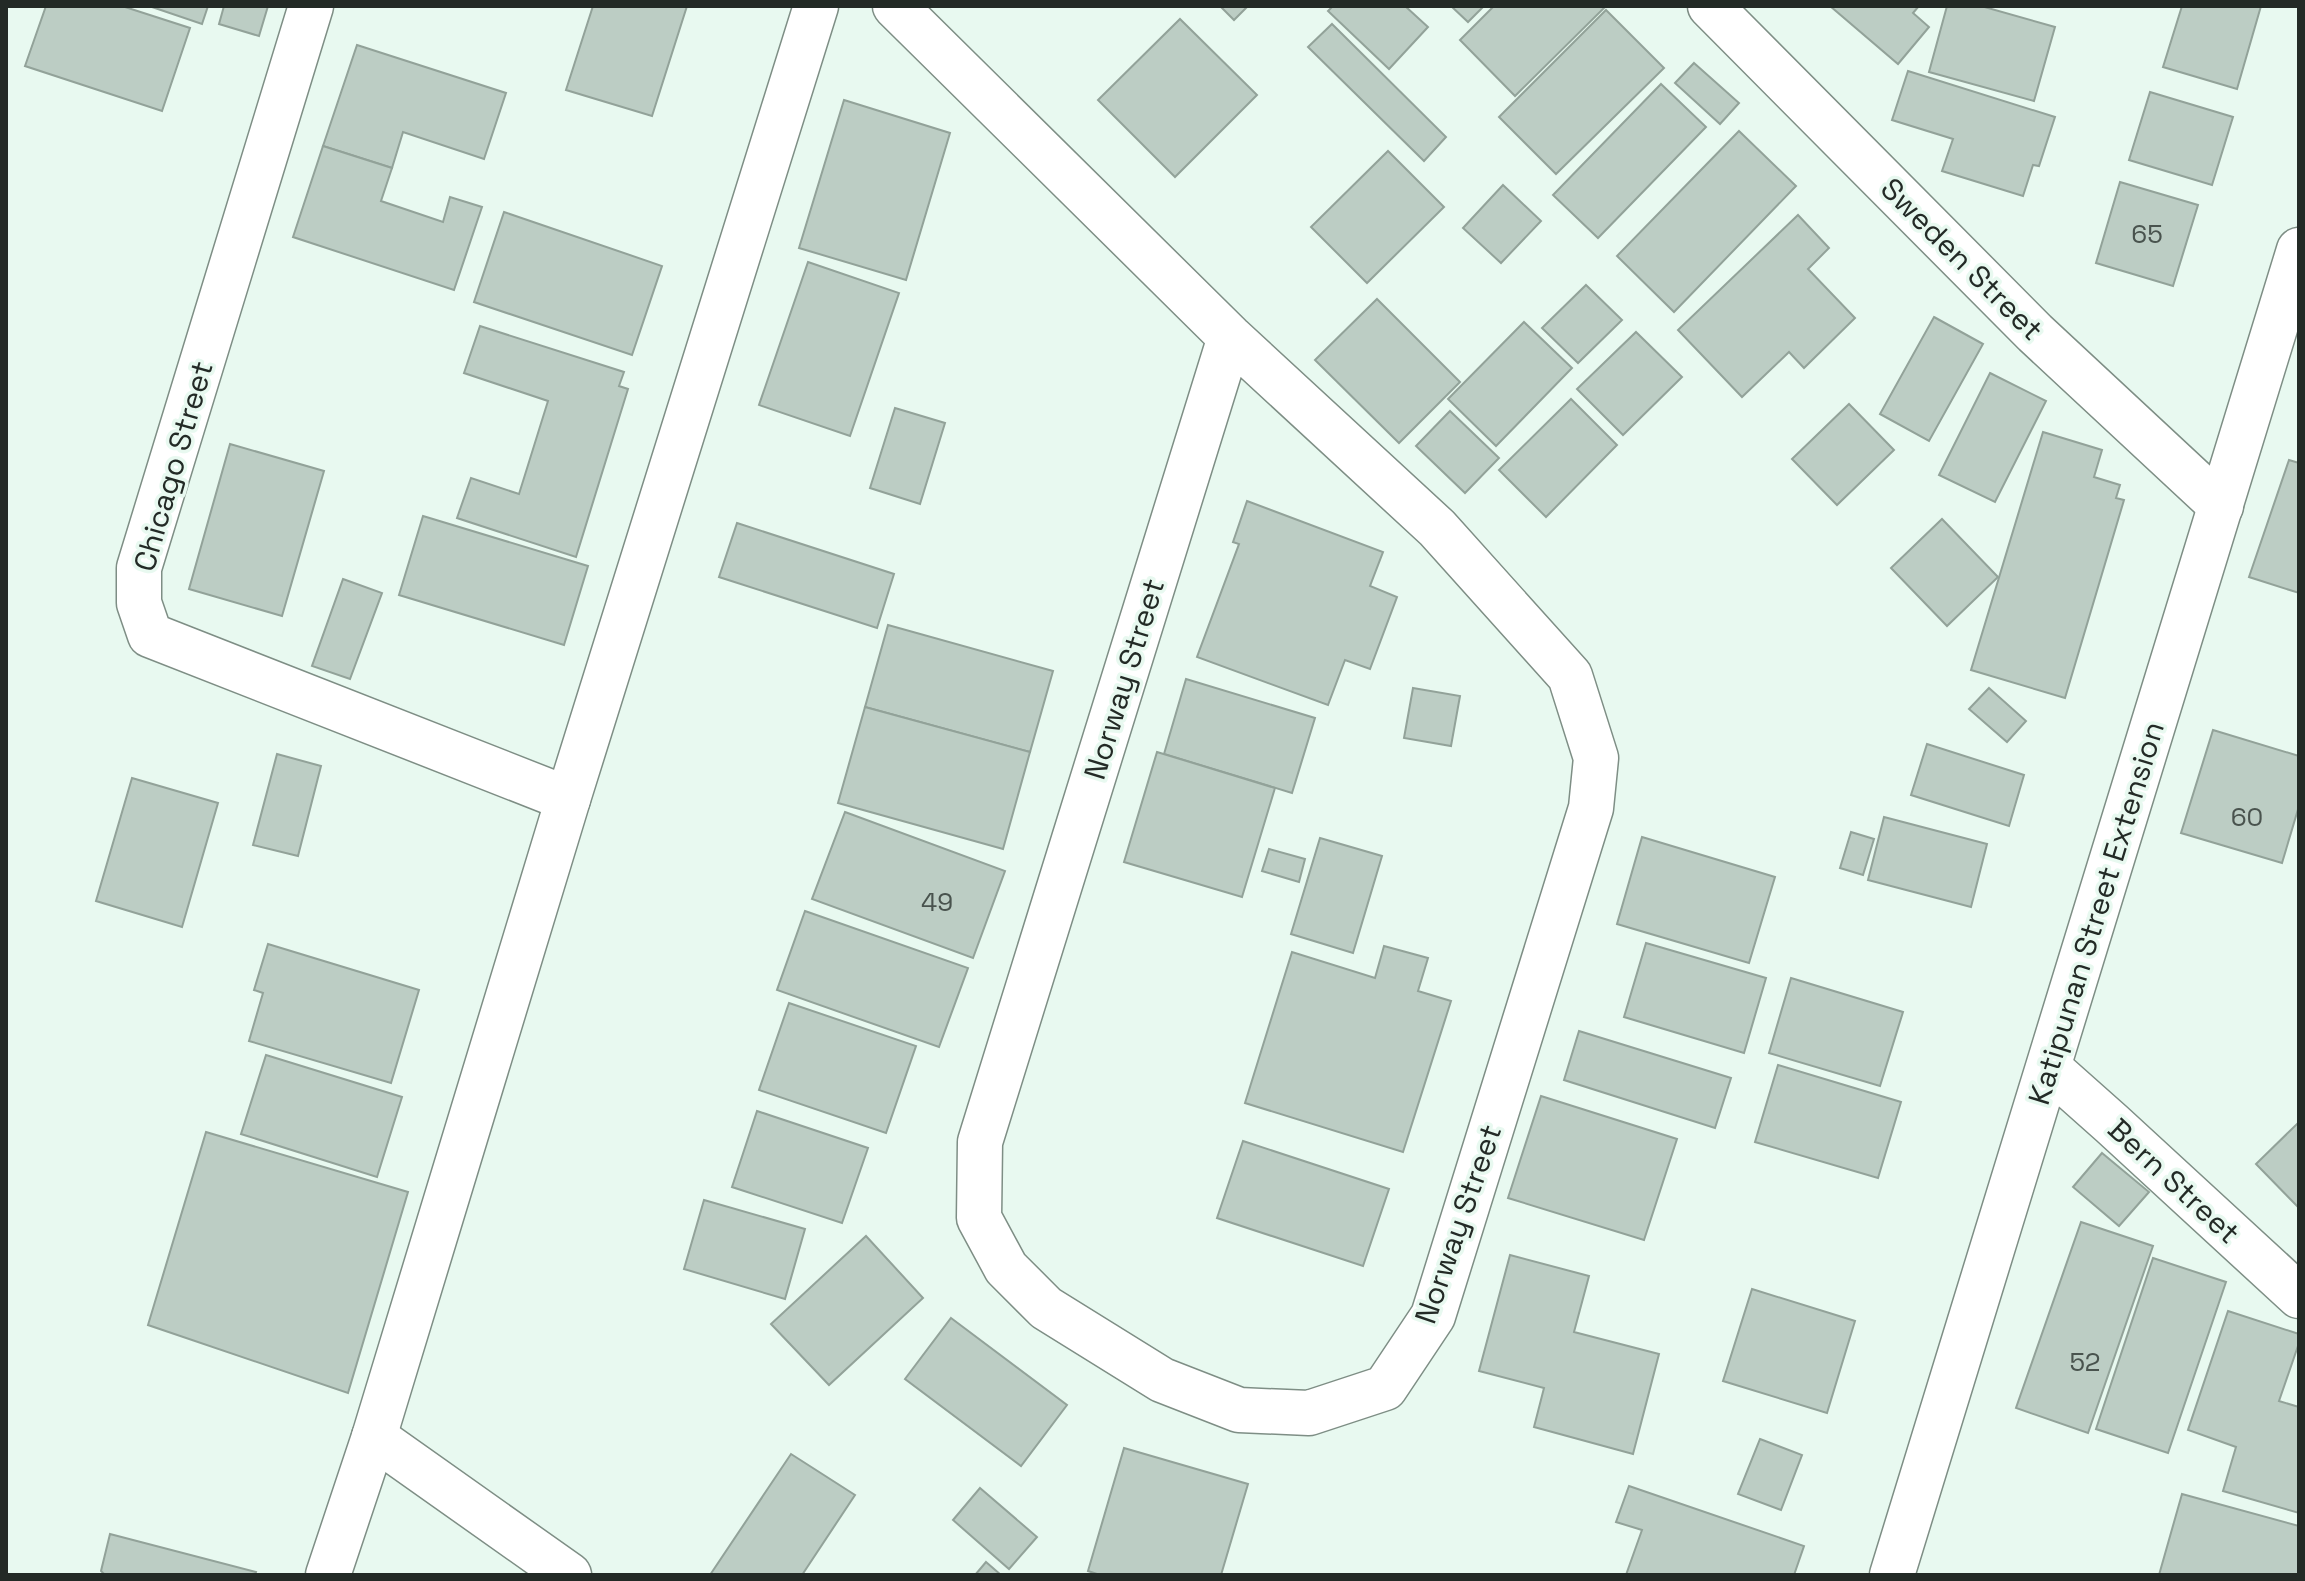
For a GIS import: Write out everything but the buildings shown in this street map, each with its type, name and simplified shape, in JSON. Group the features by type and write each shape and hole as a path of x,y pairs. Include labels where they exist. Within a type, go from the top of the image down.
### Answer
{"street":[{"name":"Chicago Street","path":"311,6 139,568 139,603 150,635 568,799"},
{"path":"328,1575 374,1437 568,799 816,6"},
{"name":"Norway Street","path":"895,6 1230,337 1437,528 1570,676 1596,758 1591,808 1433,1316 1385,1388 1309,1413 1239,1410 1162,1380 1046,1308 1006,1268 979,1218 980,1142 1230,337"},
{"name":"Sweden Street","path":"1710,6 2035,333 2221,506"},
{"name":"Katipunan Street Extension","path":"1892,1575 2299,250"},
{"name":"Bern Street","path":"2049,1068 2299,1296"},
{"path":"374,1437 569,1575"}]}
